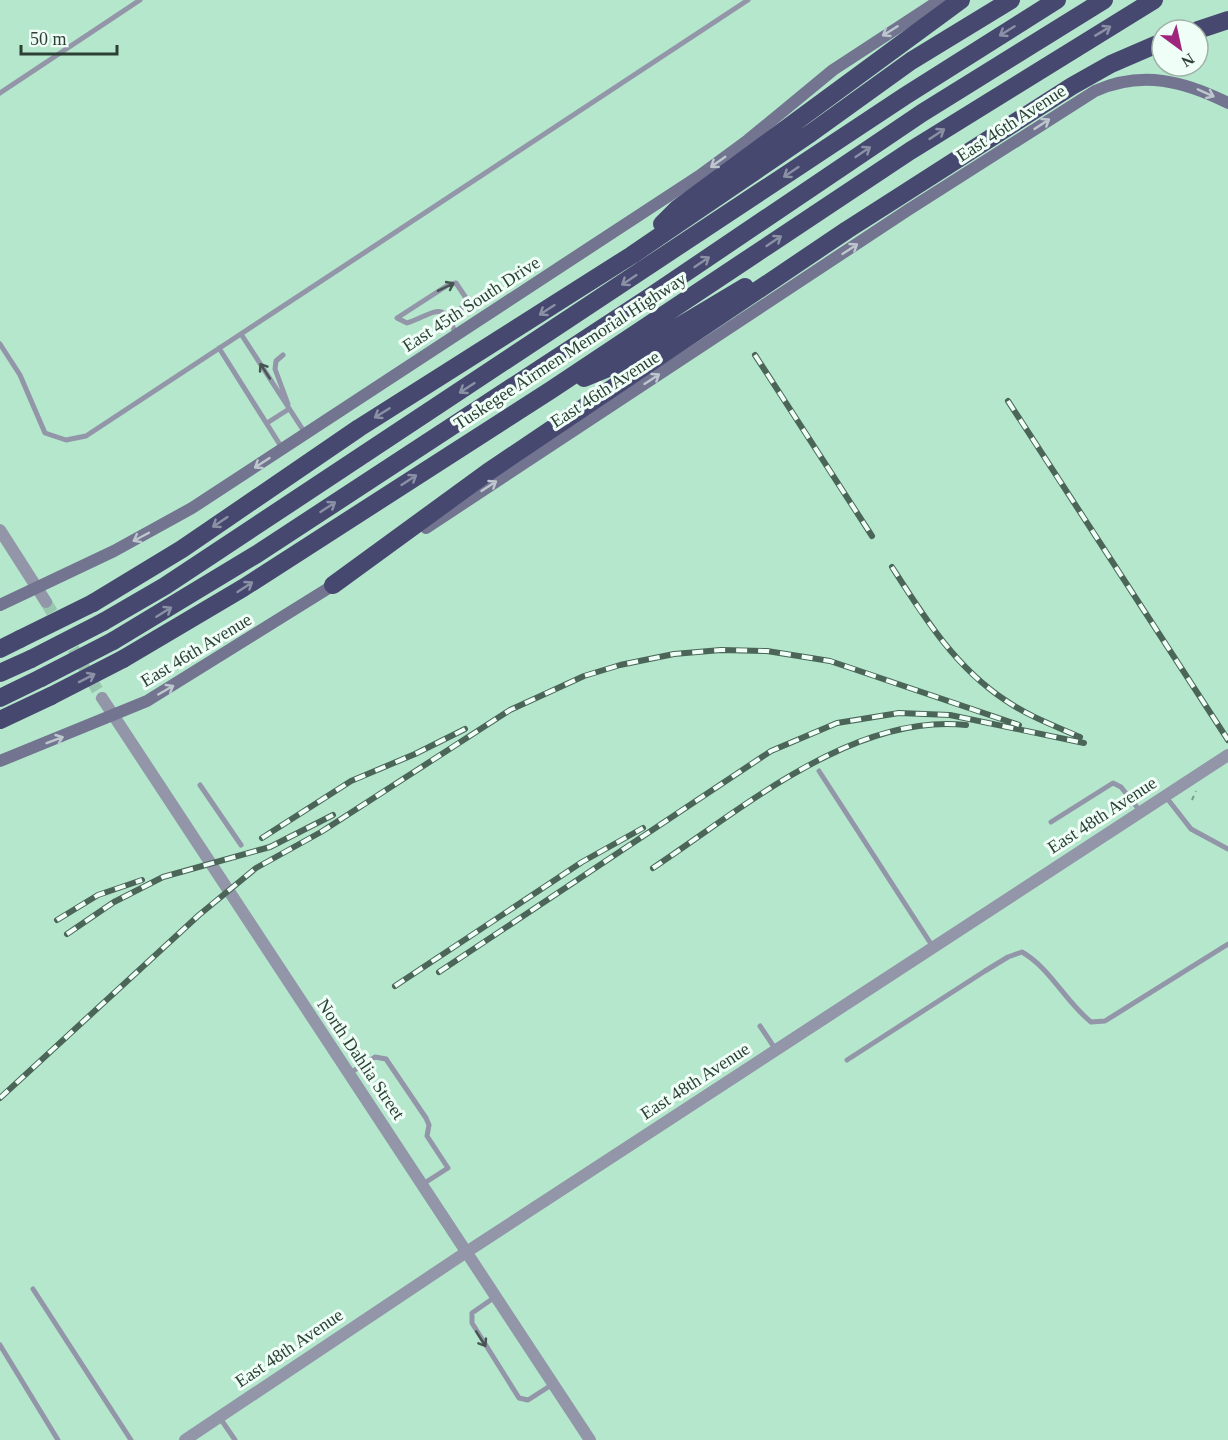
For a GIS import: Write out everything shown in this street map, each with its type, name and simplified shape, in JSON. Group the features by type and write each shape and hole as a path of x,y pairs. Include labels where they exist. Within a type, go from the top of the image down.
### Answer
{"highway":[{"path":"632,255 677,209 962,0"},
{"path":"0,649 93,603 173,555 359,428 632,255 811,134 911,61 1011,0"},
{"path":"0,673 103,622 165,586 905,96 1057,0"},
{"path":"0,698 113,641 257,554 651,296 922,113 1104,0"},
{"name":"Tuskegee Airmen Memorial Highway","path":"0,720 123,659 204,613 551,390 910,151 1154,0"},
{"path":"1210,26 1228,20"},
{"path":"333,585 488,472 847,230 1072,86 1150,47"},
{"path":"551,390 610,367 847,230"}],"main road":[{"name":"East 45th South Drive","path":"0,605 161,526 283,449 699,176 748,140 833,70 940,0"},
{"name":"East 46th Avenue","path":"0,761 114,716 180,682 383,556 908,210 1095,91 1119,82 1154,79 1192,87 1228,103"}],"street":[{"path":"0,530 46,602"},
{"name":"North Dahlia Street","path":"102,698 468,1251 590,1440"},
{"name":"East 48th Avenue","path":"184,1440 468,1251 1228,755"}],"lane":[{"path":"0,93 140,0"},
{"path":"0,344 20,375 47,436 66,440 92,433 748,0"},
{"path":"449,316 466,305 468,301 456,283 448,285 397,318 407,323 439,310 449,316 456,336"},
{"path":"240,334 306,434"},
{"path":"219,348 283,449"},
{"path":"283,355 276,361 275,369 289,409"},
{"path":"267,423 289,409"},
{"path":"819,771 933,947"},
{"path":"1051,822 1113,783 1121,786 1140,812"},
{"path":"200,785 241,845"},
{"path":"1165,796 1191,830 1228,849"},
{"path":"847,1060 984,971 1022,952 1037,961 1073,1008 1091,1022 1105,1021 1228,944"},
{"path":"760,1026 776,1050"},
{"path":"349,1074 375,1057 386,1059 426,1118 429,1125 427,1136 448,1168 423,1184"},
{"path":"33,1288 131,1440"},
{"path":"497,1296 472,1313 472,1323 519,1398 528,1400 554,1384"},
{"path":"0,1345 58,1440"},
{"path":"219,1417 235,1440"}],"tunnel":[{"path":"46,602 102,698"}],"railway":[{"path":"755,355 872,536"},
{"path":"1008,401 1228,740"},
{"path":"892,567 942,640 987,687 1014,706 1080,737"},
{"path":"0,1098 199,915 256,868 321,832 510,710 584,676 620,665 674,654 721,650 767,651 830,661 1019,725"},
{"path":"439,972 771,751 837,723 899,713 950,715 1084,743"},
{"path":"653,868 761,794 841,749 882,734 924,725 966,725"},
{"path":"262,838 351,781 415,754 465,729"},
{"path":"67,934 114,902 163,877 270,847 333,815"},
{"path":"395,986 582,862 643,828"},
{"path":"57,920 98,895 142,880"}]}
